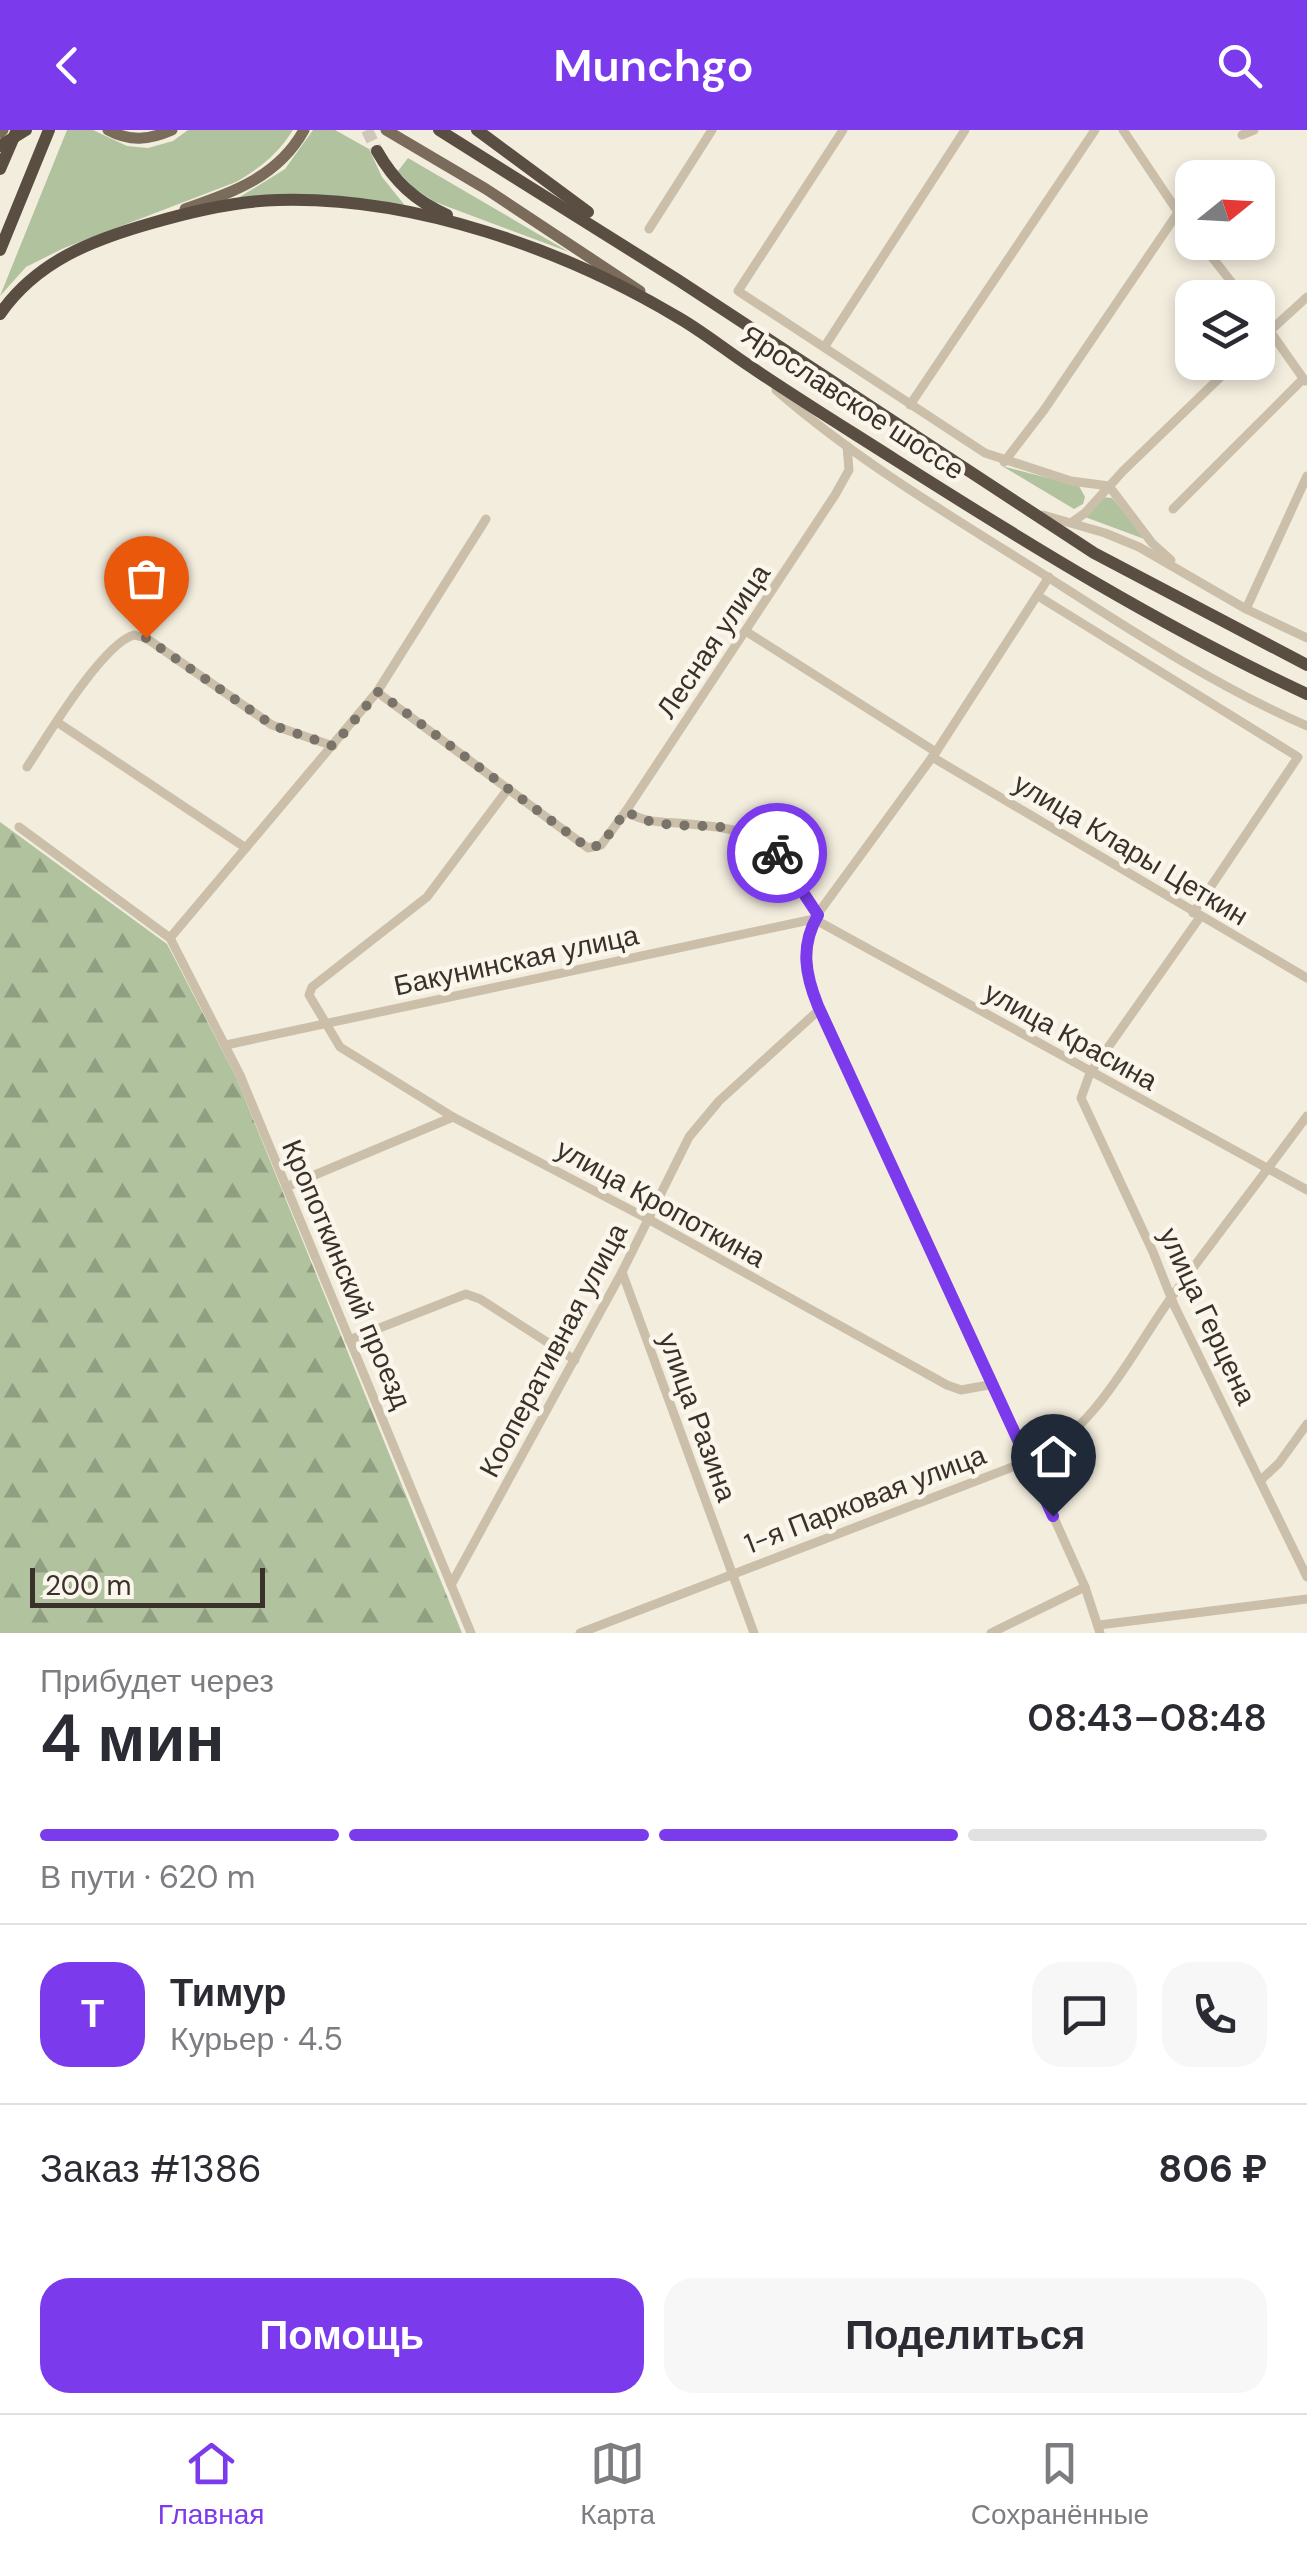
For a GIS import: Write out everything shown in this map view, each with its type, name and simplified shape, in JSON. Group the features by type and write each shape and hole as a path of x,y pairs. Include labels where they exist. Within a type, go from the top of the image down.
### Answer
{"highway":[{"path":"0,169 16,130"},
{"path":"0,146 26,130"},
{"path":"0,250 49,130"},
{"name":"Ярославское шоссе","path":"440,130 678,280 1094,553 1307,665"},
{"path":"477,130 678,280"},
{"path":"377,151 410,194 430,208 604,278 679,318"},
{"path":"0,314 24,284 82,246 209,208 274,200 376,206 486,233"},
{"name":"Ярославское шоссе","path":"679,318 1059,564 1151,616 1307,694"}],"main road":[{"path":"108,130 138,140 172,130"},
{"path":"134,228 258,180 293,150 304,130"},
{"name":"Ярославское шоссе","path":"386,130 486,189 679,318"}],"street":[{"path":"649,228 712,130"},
{"path":"842,130 738,290 985,454 1082,482 1110,486 1152,543 1180,568"},
{"path":"826,346 965,130"},
{"path":"910,405 1095,130"},
{"path":"1122,130 1175,210"},
{"path":"1242,135 1254,130"},
{"path":"1004,462 1175,218"},
{"path":"1214,260 1230,280"},
{"path":"1275,326 1307,297"},
{"path":"1174,509 1305,381 1275,337"},
{"path":"752,368 806,416 930,504 1215,680 1307,726"},
{"path":"1071,523 1218,380"},
{"path":"846,443 848,470"},
{"path":"848,470 870,461"},
{"name":"Лесная улица","path":"626,811 747,632 848,470"},
{"path":"1246,609 1307,476"},
{"path":"1082,482 1091,506"},
{"path":"1026,510 1105,532 1307,638"},
{"path":"19,826 170,938 378,692 486,520"},
{"path":"1048,577 934,755 816,917 808,934 805,959 820,1010 994,1384 1099,1629 1307,1599"},
{"path":"1038,596 1298,758 1090,1073"},
{"name":"улица Клары Цеткин","path":"747,632 934,755 1307,978"},
{"path":"27,767 103,659 119,642 134,635 146,638 272,725 333,746"},
{"path":"378,692 592,849 601,845 626,811"},
{"path":"57,722 246,848"},
{"path":"323,1023 309,995 312,987 427,897 508,789"},
{"name":"улица Красина","path":"626,811 641,819 752,833 769,844 782,860 816,917 1090,1073 1307,1190"},
{"name":"Бакунинская улица","path":"226,1044 816,917"},
{"name":"Кропоткинский проезд","path":"170,938 226,1044 471,1633"},
{"name":"Кооперативная улица","path":"451,1585 622,1272 689,1138 719,1100 820,1010"},
{"name":"улица Кропоткина","path":"323,1023 340,1047 453,1117 648,1219 947,1385 962,1390 994,1384"},
{"name":"улица Герцена","path":"1090,1073 1081,1091 1083,1106 1174,1305 1307,1577"},
{"name":"1-я Парковая улица","path":"580,1633 1028,1461 1054,1447 1079,1426 1307,1116"},
{"path":"286,1187 453,1117"},
{"name":"улица Разина","path":"622,1272 754,1633"},
{"path":"350,1340 466,1294 480,1298 575,1360"},
{"path":"1262,1479 1279,1463 1307,1424"},
{"path":"990,1633 1084,1587"}],"green space":[{"path":"67,130 93,130 127,146 148,148 173,141 188,130 293,130 268,160 236,182 64,248 26,267 0,296"},
{"path":"313,130 335,130 369,149 382,177 407,208 238,198 285,169"},
{"path":"408,158 569,252 435,202 398,171"},
{"path":"1002,466 1079,486 1085,497 1083,504 1074,509"},
{"path":"1103,497 1112,498 1147,540 1085,517"},
{"path":"0,822 167,944 236,1077 462,1633 0,1633"}],"tunnel":[{"path":"367,130 377,151"}],"way so far":[{"path":"146,638 272,725 333,746 378,692 588,848 601,845 626,811 652,821 735,828 752,833 777,853"}],"route":[{"path":"777,853 818,915 808,934 805,959 818,1006 1053,1516"}]}
